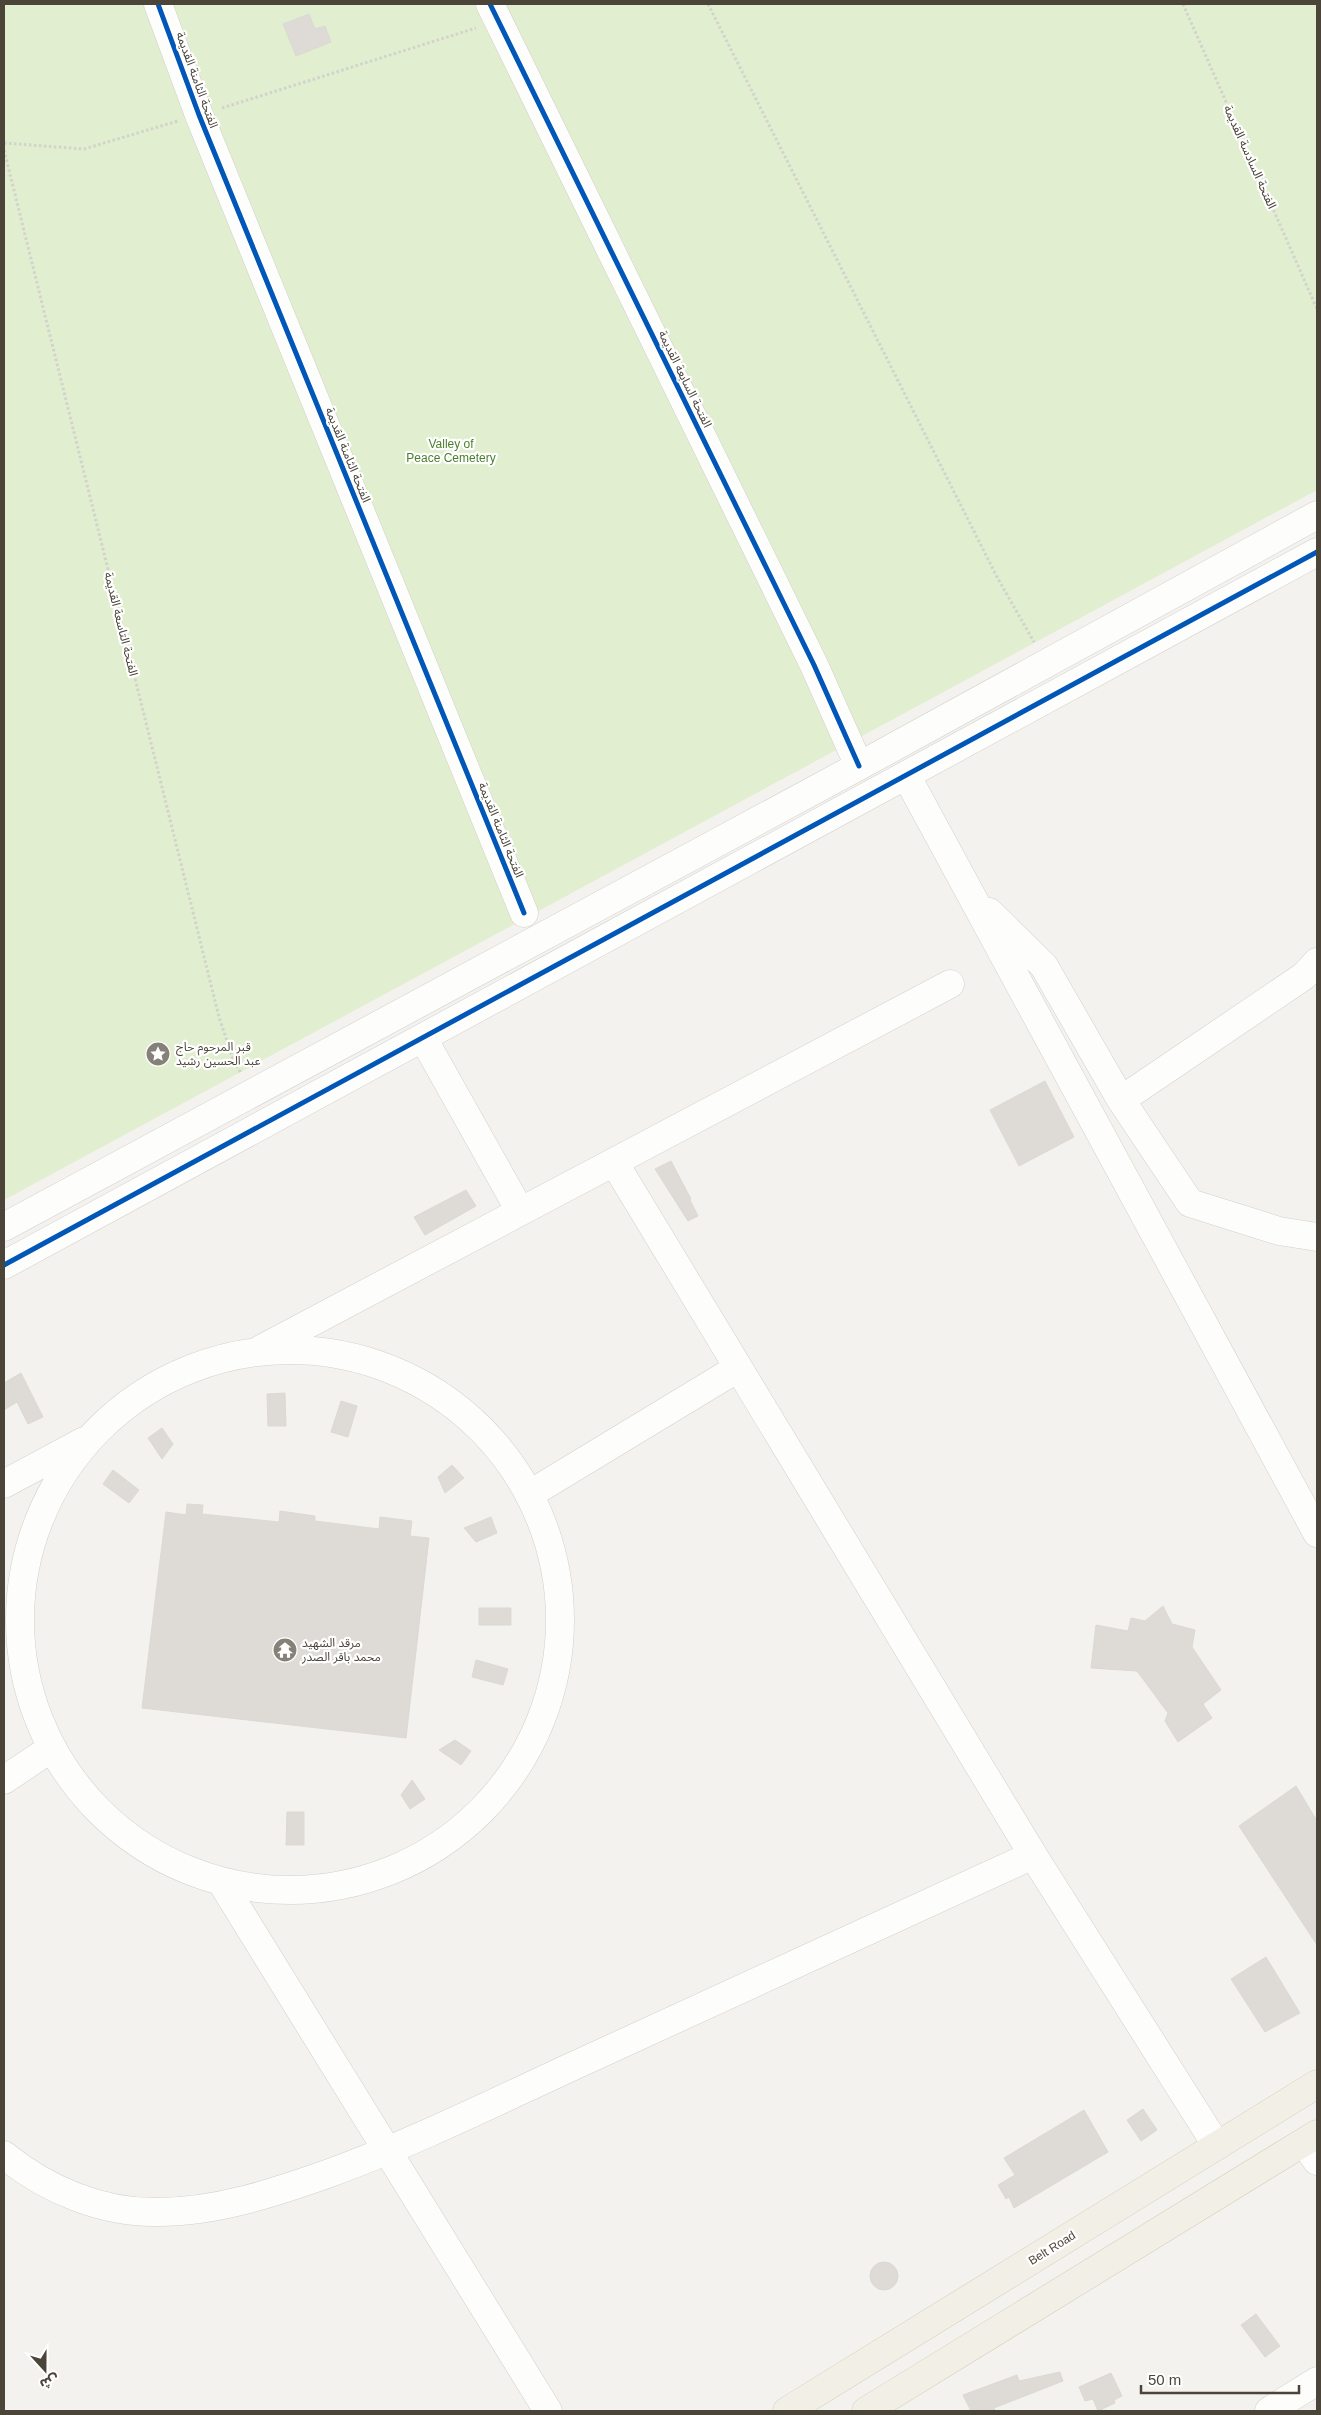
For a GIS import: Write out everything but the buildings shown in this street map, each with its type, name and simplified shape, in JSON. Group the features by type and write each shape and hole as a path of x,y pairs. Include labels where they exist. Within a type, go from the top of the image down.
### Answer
{"main road":[{"name":"Belt Road","path":"787,2411 1317,2084"},
{"path":"866,2411 1313,2146"}],"street":[{"name":"الفتحة الثامنة القديمة","path":"158,4 199,115 524,913"},
{"name":"الفتحة السابعة القديمة","path":"493,11 814,665 859,766"},
{"path":"4,1228 859,766 1316,516"},
{"path":"4,1265 1317,552"},
{"path":"906,775 1317,1533"},
{"path":"969,892 1044,966 1121,1100 1190,1203 1279,1230 1317,1237"},
{"path":"1121,1100 1313,976"},
{"path":"255,1352 950,984"},
{"path":"423,1038 520,1211"},
{"path":"125,1162 124,1180 131,1190 136,1193"},
{"path":"614,1162 1033,1855 1217,2146"},
{"path":"56,1199 70,1204 75,1210 79,1224"},
{"path":"310,1350 364,1359 415,1380 461,1410 500,1448 530,1494 553,1552 562,1614 556,1676 536,1735 503,1788 459,1832 406,1865 346,1885 284,1891 222,1883 170,1864 122,1834 82,1795 50,1749 26,1687 18,1621 26,1555 50,1493 89,1439 137,1397 193,1368 255,1352 310,1350"},
{"path":"530,1494 738,1368"},
{"path":"4,1484 89,1439"},
{"path":"4,1780 50,1749"},
{"path":"4,2155 26,2173 57,2190 106,2206 157,2212 204,2208 274,2193 388,2152 1033,1855"},
{"path":"222,1883 548,2411"},
{"path":"1269,2411 1317,2381"}],"path":[{"path":"708,4 992,568 1046,662"},
{"path":"4,143 84,149 484,26 493,11"}],"green space":[{"name":"Valley of Peace Cemetery","path":"4,4 1317,4 1317,490 4,1200"}],"cycle path":[{"path":"158,4 199,115 524,913"},
{"path":"490,4 814,665 859,766"},
{"path":"4,1265 1317,552"}],"place":[{"name":"قبر المرحوم حاج عبد الحسين رشيد","path":"158,1054"},
{"name":"مرقد الشهيد محمد باقر الصدر","path":"285,1650"}]}
